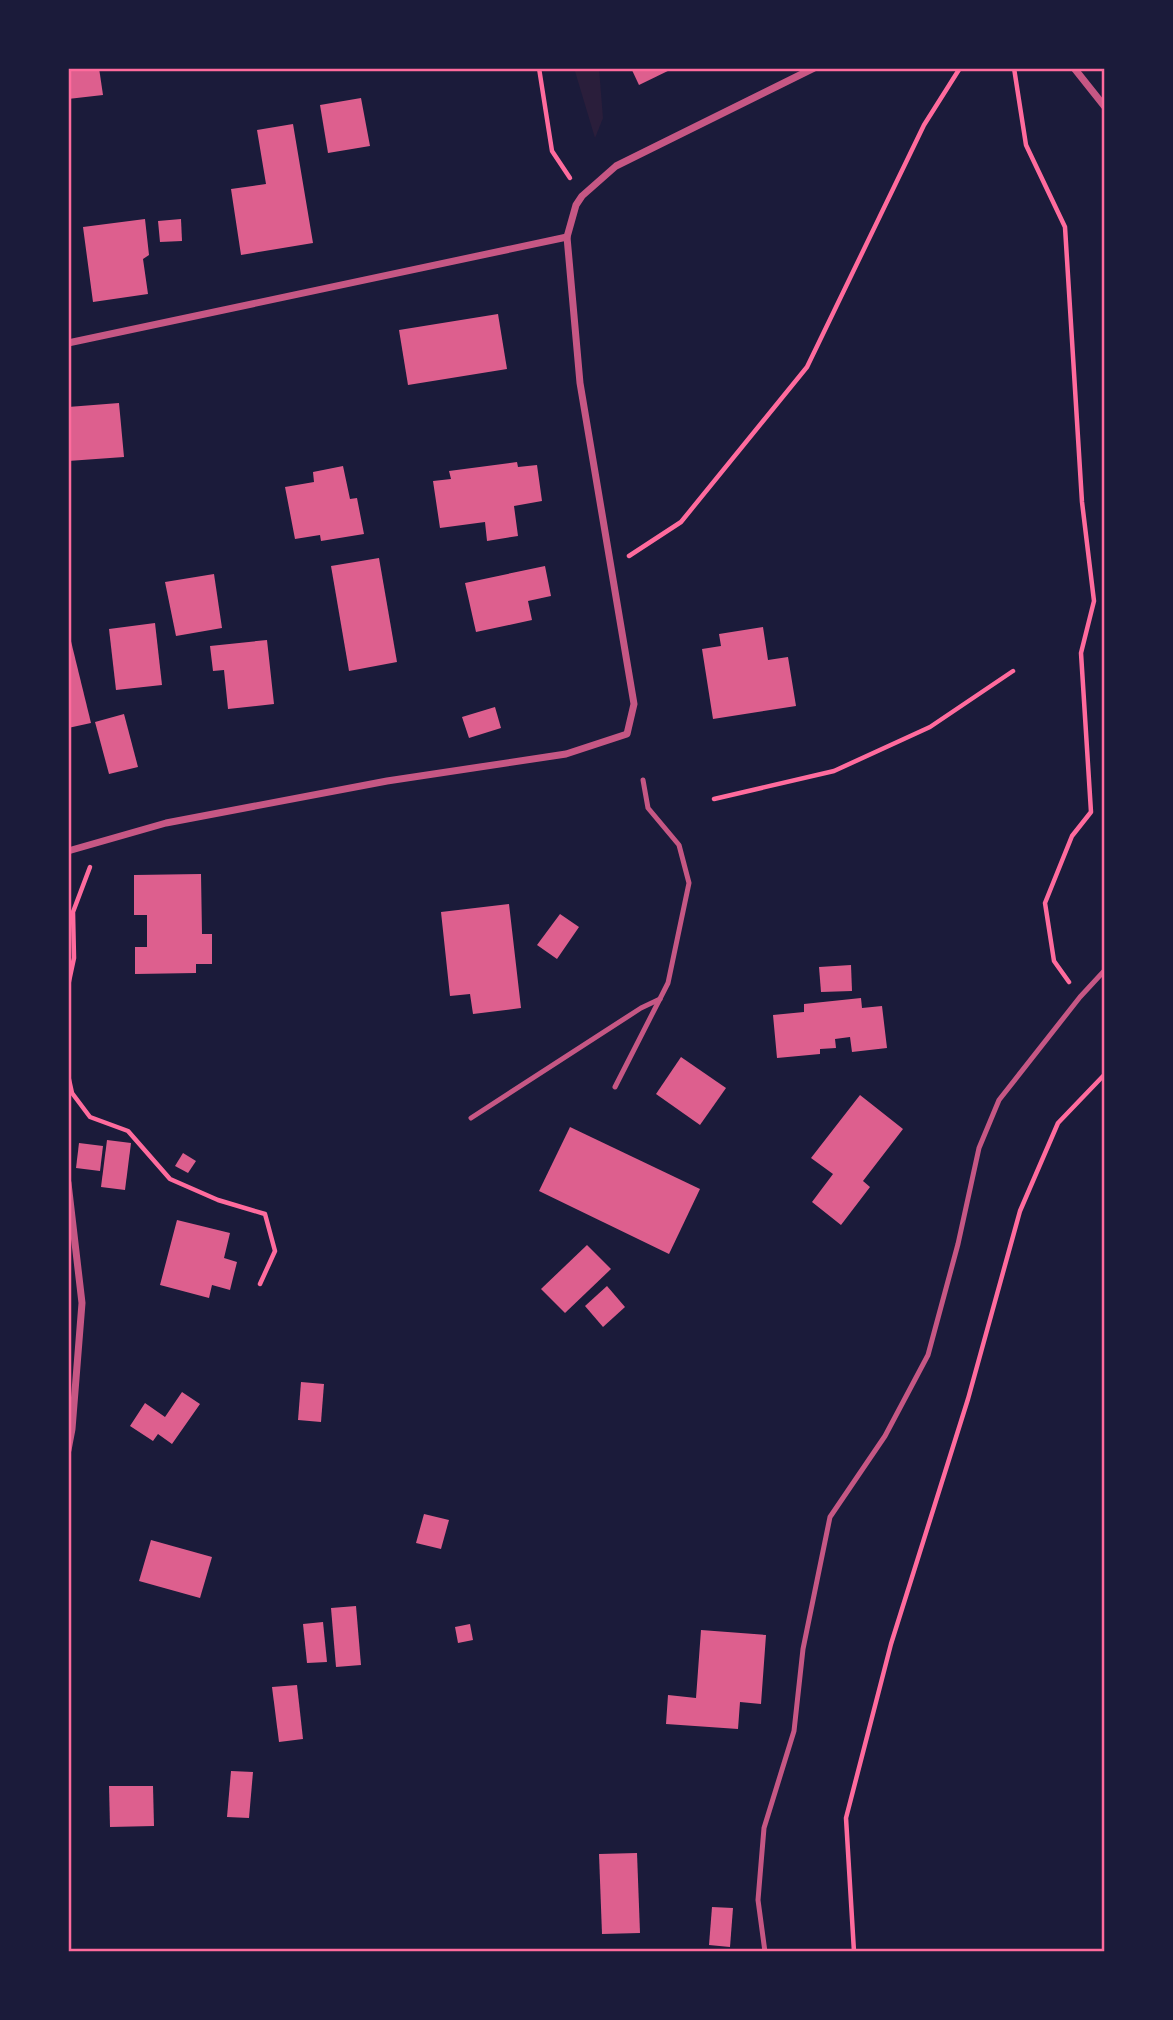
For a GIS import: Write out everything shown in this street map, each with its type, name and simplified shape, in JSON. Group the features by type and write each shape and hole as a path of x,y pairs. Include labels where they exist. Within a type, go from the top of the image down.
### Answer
{"street":[{"path":"68,851 166,823 387,781 566,754 626,734 634,704 580,383 568,237 570,219 582,196 616,166 814,68"},
{"path":"1073,68 1105,107"},
{"path":"68,343 568,237"},
{"path":"68,1183 82,1303 68,1450"}],"lane":[{"path":"615,1087 668,983 689,883 679,845 648,808 643,780"},
{"path":"765,1952 758,1900 764,1828 794,1731 803,1649 830,1517 885,1436 928,1355 958,1244 979,1148 999,1100 1105,970"},
{"path":"471,1118 641,1008 660,999"}],"path":[{"path":"539,68 552,151 582,196"},
{"path":"611,568 681,522 807,368 923,125 960,68"},
{"path":"1014,68 1026,145 1065,227 1082,502 1094,601 1081,653 1091,812 1072,836 1045,903 1055,961 1080,998"},
{"path":"714,799 835,771 930,727 1013,671"},
{"path":"68,986 74,958 73,912 90,867"},
{"path":"854,1952 846,1818 891,1644 968,1399 1020,1212 1058,1123 1105,1073"},
{"path":"68,1074 70,1094 90,1117 128,1131 170,1179 218,1200 265,1214 275,1251 260,1284"}],"shaded area":[{"path":"574,68 599,68 603,118 595,138"}],"building":[{"path":"68,68 99,68 103,95 68,99"},
{"path":"631,68 674,68 639,85"},
{"path":"361,98 370,146 328,153 320,105"},
{"path":"293,124 313,243 241,255 231,189 266,184 257,130"},
{"path":"145,219 149,255 143,259 148,294 93,302 83,227"},
{"path":"181,219 182,241 160,242 158,221"},
{"path":"498,314 507,369 408,385 399,330"},
{"path":"119,403 124,457 68,461 68,407"},
{"path":"517,462 518,467 537,465 542,501 514,506 518,536 487,541 485,522 440,528 433,481 451,479 449,471"},
{"path":"343,466 350,499 357,498 364,534 321,541 320,535 295,539 285,487 314,482 313,472"},
{"path":"379,558 397,662 349,671 331,566"},
{"path":"545,566 551,596 528,601 532,620 476,632 465,583"},
{"path":"214,574 222,628 176,636 165,582"},
{"path":"155,623 162,685 116,690 109,629"},
{"path":"763,627 768,660 788,657 796,706 713,719 702,649 721,646 719,634"},
{"path":"68,629 91,723 68,728"},
{"path":"267,640 274,704 228,709 224,670 213,671 210,646"},
{"path":"495,707 501,728 469,738 462,717"},
{"path":"124,714 138,767 109,774 95,722"},
{"path":"201,874 202,934 212,934 212,964 196,964 196,973 135,974 135,947 147,947 147,915 134,915 134,875"},
{"path":"509,904 521,1008 473,1014 470,994 450,996 441,912"},
{"path":"560,914 579,927 557,959 537,945"},
{"path":"851,965 852,991 821,992 819,967"},
{"path":"861,998 862,1008 882,1006 887,1048 852,1052 850,1037 835,1039 836,1048 820,1049 820,1054 777,1058 773,1015 804,1012 804,1004"},
{"path":"681,1057 726,1088 700,1125 656,1094"},
{"path":"860,1095 903,1129 863,1181 870,1187 841,1225 812,1202 833,1174 811,1158"},
{"path":"570,1127 700,1189 669,1254 539,1191"},
{"path":"107,1140 131,1143 125,1190 101,1187"},
{"path":"79,1143 103,1146 100,1171 76,1168"},
{"path":"183,1153 196,1161 188,1173 175,1166"},
{"path":"177,1220 230,1233 224,1258 237,1262 230,1290 212,1285 209,1298 160,1285"},
{"path":"587,1245 611,1269 565,1313 541,1289"},
{"path":"607,1286 625,1307 603,1327 585,1306"},
{"path":"301,1382 324,1384 321,1422 298,1420"},
{"path":"182,1392 200,1404 172,1444 158,1434 153,1441 130,1426 145,1403 165,1417"},
{"path":"424,1514 449,1520 441,1549 416,1543"},
{"path":"151,1540 212,1557 200,1598 139,1581"},
{"path":"356,1606 361,1665 336,1667 331,1608"},
{"path":"323,1622 327,1662 307,1663 303,1624"},
{"path":"470,1624 473,1640 458,1643 455,1627"},
{"path":"701,1630 766,1635 761,1704 740,1702 738,1729 666,1724 668,1695 696,1698"},
{"path":"297,1685 303,1739 279,1742 272,1687"},
{"path":"231,1771 253,1772 249,1818 227,1817"},
{"path":"109,1786 153,1786 154,1826 110,1827"},
{"path":"637,1853 640,1933 602,1934 599,1854"},
{"path":"712,1907 733,1908 730,1947 709,1945"}]}
